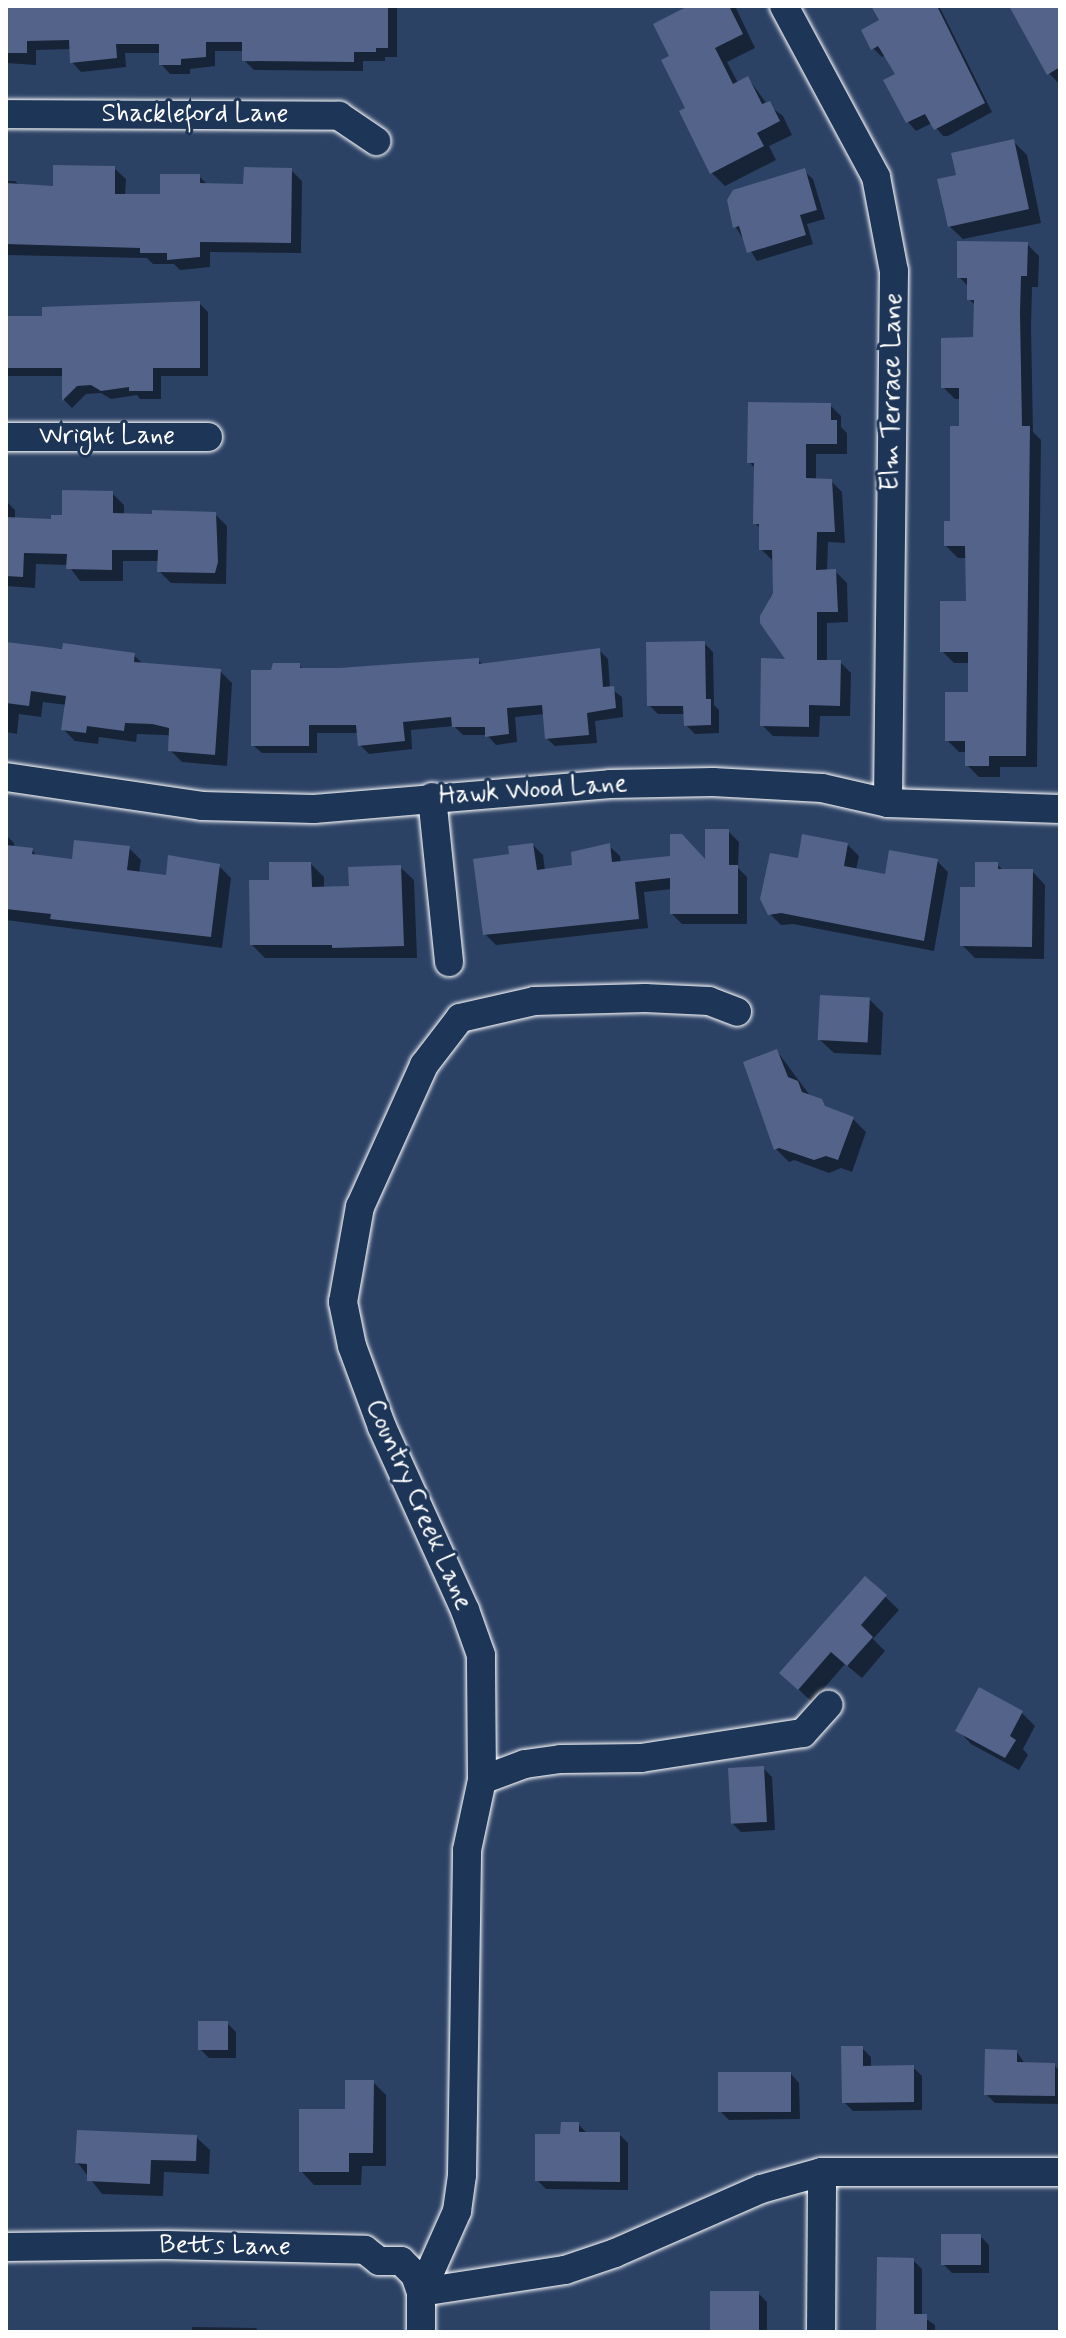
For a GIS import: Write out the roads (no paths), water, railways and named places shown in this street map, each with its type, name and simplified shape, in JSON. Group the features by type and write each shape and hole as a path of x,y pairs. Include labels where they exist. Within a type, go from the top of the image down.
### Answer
{"street":[{"name":"Elm Terrace Lane","path":"784,6 876,177 894,271 888,803"},
{"name":"Shackleford Lane","path":"6,114 339,116 376,141"},
{"name":"Wright Lane","path":"6,437 208,437"},
{"name":"Hawk Wood Lane","path":"6,777 202,806 314,809 610,784 713,782 822,788 888,803 1060,809"},
{"path":"432,797 449,962"},
{"name":"Country Creek Lane","path":"421,2292 457,2211 462,2175 467,1850 482,1780 481,1655 465,1610 389,1442 352,1346 343,1302 360,1207 424,1065 460,1018 534,1001 645,998 709,1001 737,1012"},
{"path":"482,1780 525,1764 561,1759 641,1758 803,1733 828,1705"},
{"path":"821,2332 822,2172"},
{"path":"421,2332 421,2292 565,2270 615,2253 761,2189 822,2172 1060,2172"},
{"name":"Betts Lane","path":"6,2247 166,2245 365,2250 379,2261 401,2261 415,2275 421,2292"}]}
